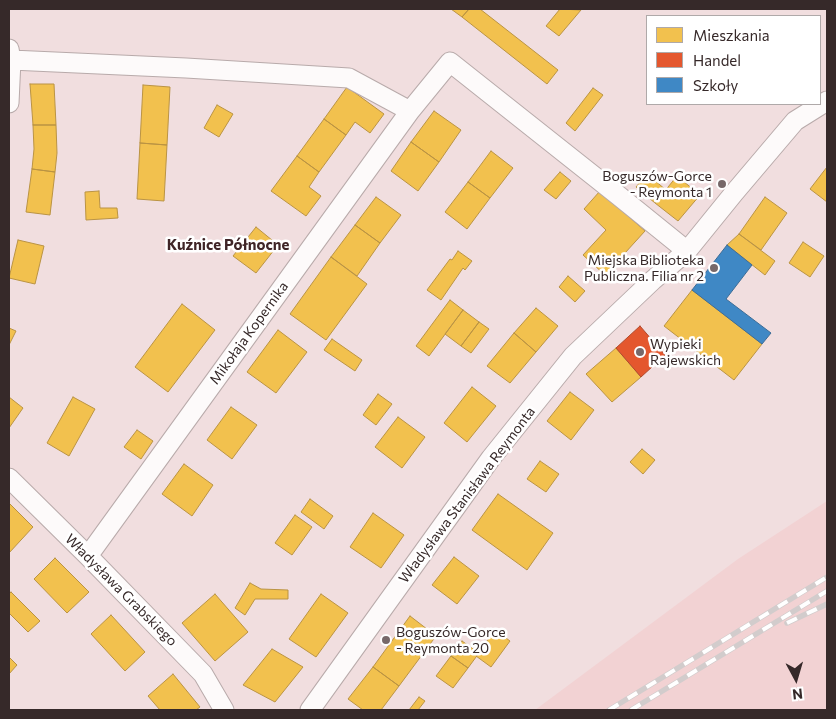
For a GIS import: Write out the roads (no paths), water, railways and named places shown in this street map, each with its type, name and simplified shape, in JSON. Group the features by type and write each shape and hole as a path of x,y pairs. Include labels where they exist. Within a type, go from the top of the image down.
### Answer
{"street":[{"path":"9,103 10,54 195,69 349,78 410,111"},
{"name":"Mikołaja Kopernika","path":"88,556 410,111 450,62 687,251"},
{"name":"Władysława Stanisława Reymonta","path":"310,710 491,458 573,356 653,280 687,251 795,121 821,105"},
{"name":"Władysława Grabskiego","path":"9,478 203,674 224,710"}],"railway":[{"path":"609,710 827,577"},
{"path":"631,710 827,591"},
{"path":"787,623 827,604"}],"place":[{"name":"Boguszów-Gorce - Reymonta 1","path":"722,184"},
{"name":"Miejska Biblioteka Publiczna. Filia nr 2","path":"714,268"},
{"name":"Wypieki Rajewskich","path":"640,352"},
{"name":"Boguszów-Gorce - Reymonta 20","path":"386,640"}],"district":[{"name":"Kuźnice Północne","path":"228,245"}]}
